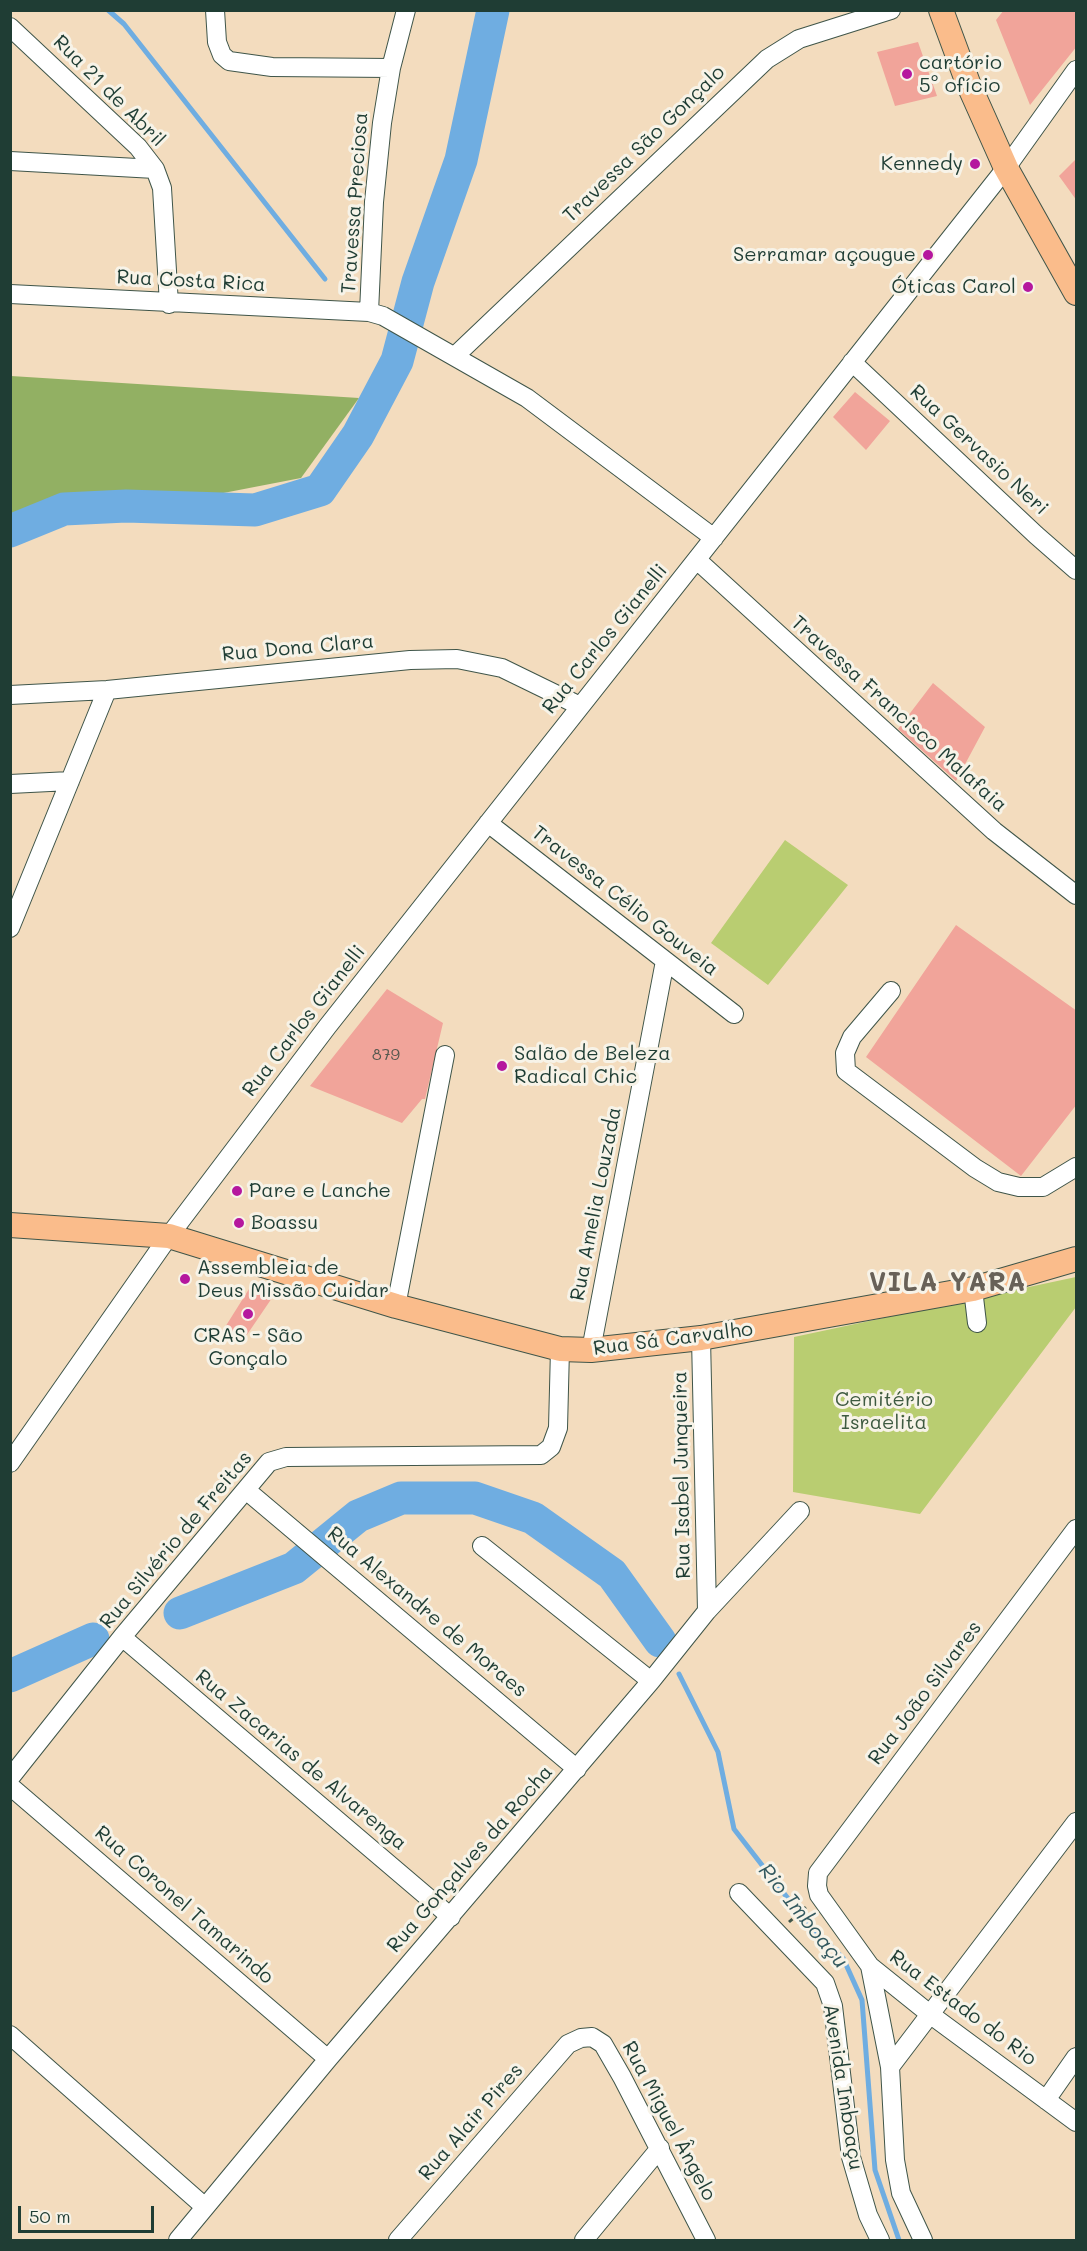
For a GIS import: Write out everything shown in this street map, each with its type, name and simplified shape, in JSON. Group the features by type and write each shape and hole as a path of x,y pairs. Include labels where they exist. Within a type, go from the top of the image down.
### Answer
{"main road":[{"path":"941,10 968,83 1006,168 1077,293"},
{"path":"10,1225 169,1236"},
{"name":"Rua Sá Carvalho","path":"169,1236 396,1306 560,1349 591,1350 701,1338 973,1289 1077,1259"}],"street":[{"path":"215,10 217,42 222,55 229,61 272,67 391,68"},
{"name":"Travessa Preciosa","path":"376,314 374,202 382,123 391,68 406,10"},
{"name":"Travessa São Gonçalo","path":"456,355 767,59 799,39 891,10"},
{"name":"Rua 21 de Abril","path":"10,27 138,147 155,169 162,188 169,304"},
{"name":"Rua Carlos Gianelli","path":"10,1463 169,1236 327,1027 1006,168 1077,70"},
{"path":"10,161 155,169"},
{"name":"Rua Costa Rica","path":"10,294 376,314"},
{"path":"376,314 456,355 527,398 714,538"},
{"name":"Rua Gervasio Neri","path":"852,362 1036,535 1077,570"},
{"name":"Travessa Francisco Malafaia","path":"697,560 994,831 1077,895"},
{"name":"Rua Dona Clara","path":"10,695 107,690 410,660 457,659 502,668 580,706"},
{"path":"10,928 107,690"},
{"path":"10,784 70,781"},
{"name":"Travessa Célio Gouveia","path":"488,823 734,1014"},
{"name":"Rua Amelia Louzada","path":"591,1350 665,961"},
{"path":"891,991 852,1037 845,1053 846,1071 998,1182 1019,1187 1043,1187 1077,1167"},
{"path":"396,1306 445,1055"},
{"path":"973,1289 977,1323"},
{"name":"Rua Isabel Junqueira","path":"701,1338 707,1611"},
{"name":"Rua Silvério de Freitas","path":"10,1778 122,1638 269,1462 279,1457 541,1455 551,1447 558,1428 560,1349"},
{"name":"Rua Alexandre de Moraes","path":"246,1490 577,1769"},
{"name":"Rua Gonçalves da Rocha","path":"178,2241 328,2059 577,1769 707,1611 800,1511"},
{"name":"Rua João Silvares","path":"818,1891 818,1873 1077,1528"},
{"path":"482,1546 651,1681"},
{"name":"Rua Zacarias de Alvarenga","path":"122,1638 451,1917"},
{"name":"Rua Coronel Tamarindo","path":"10,1786 328,2059"},
{"path":"890,2067 1077,1822"},
{"name":"Rua Estado do Rio","path":"818,1891 870,1966 931,2015 1077,2122"},
{"name":"Avenida Imboaçu","path":"739,1893 825,1983 833,2006 851,2157 868,2215 880,2241"},
{"path":"870,1966 890,2067 895,2160 902,2193 923,2241"},
{"path":"10,2035 206,2207"},
{"name":"Rua Miguel Ângelo","path":"581,2038 592,2037 603,2044 660,2148 706,2241"},
{"name":"Rua Alair Pires","path":"398,2241 568,2044 581,2038"},
{"path":"1046,2100 1077,2057"},
{"path":"584,2241 660,2148"}],"path":[{"path":"776,1934 818,1891"}],"green space":[{"path":"11,376 359,398 301,478 11,534"},
{"path":"785,840 848,885 768,985 711,943"},
{"name":"Cemitério Israelita","path":"1076,1277 1076,1307 920,1514 793,1492 794,1337"}],"building":[{"path":"1004,10 1077,10 1077,46 1030,105 996,20"},
{"name":"cartório 5° ofício","path":"918,42 937,96 895,106 877,52"},
{"path":"1077,158 1077,201 1059,176"},
{"path":"855,392 890,421 866,450 833,417"},
{"path":"933,683 985,727 956,781 898,729"},
{"path":"956,925 1077,1011 1077,1104 1021,1176 866,1057"},
{"path":"387,989 443,1023 425,1099 422,1099 402,1123 310,1086"},
{"name":"CRAS - São Gonçalo","path":"249,1289 274,1295 240,1345 222,1332"}],"waterway":[{"path":"108,10 124,24 325,279"},
{"path":"10,531 64,509 126,506 255,510 320,490 358,435 397,361 418,282 461,160 493,10"},
{"path":"384,358 393,368"},
{"name":"Rio Imboaçu","path":"180,1613 294,1568 358,1516 401,1498 475,1498 533,1518 612,1574 660,1641"},
{"name":"Rio Imboaçu","path":"10,1676 93,1639"},
{"name":"Rio Imboaçu","path":"679,1674 718,1752 734,1829 807,1923 843,1958 862,2000 875,2170 899,2240"}],"place":[{"name":"cartório 5° ofício","path":"907,74"},
{"name":"Kennedy","path":"975,164"},
{"name":"Serramar açougue","path":"928,255"},
{"name":"Óticas Carol","path":"1028,287"},
{"name":"Salão de Beleza Radical Chic","path":"502,1066"},
{"name":"Pare e Lanche","path":"237,1191"},
{"name":"Boassu","path":"239,1223"},
{"name":"Assembleia de Deus Missão Cuidar","path":"185,1279"},
{"name":"CRAS - São Gonçalo","path":"248,1314"}],"district":[{"name":"VILA YARA","path":"948,1283"}]}
